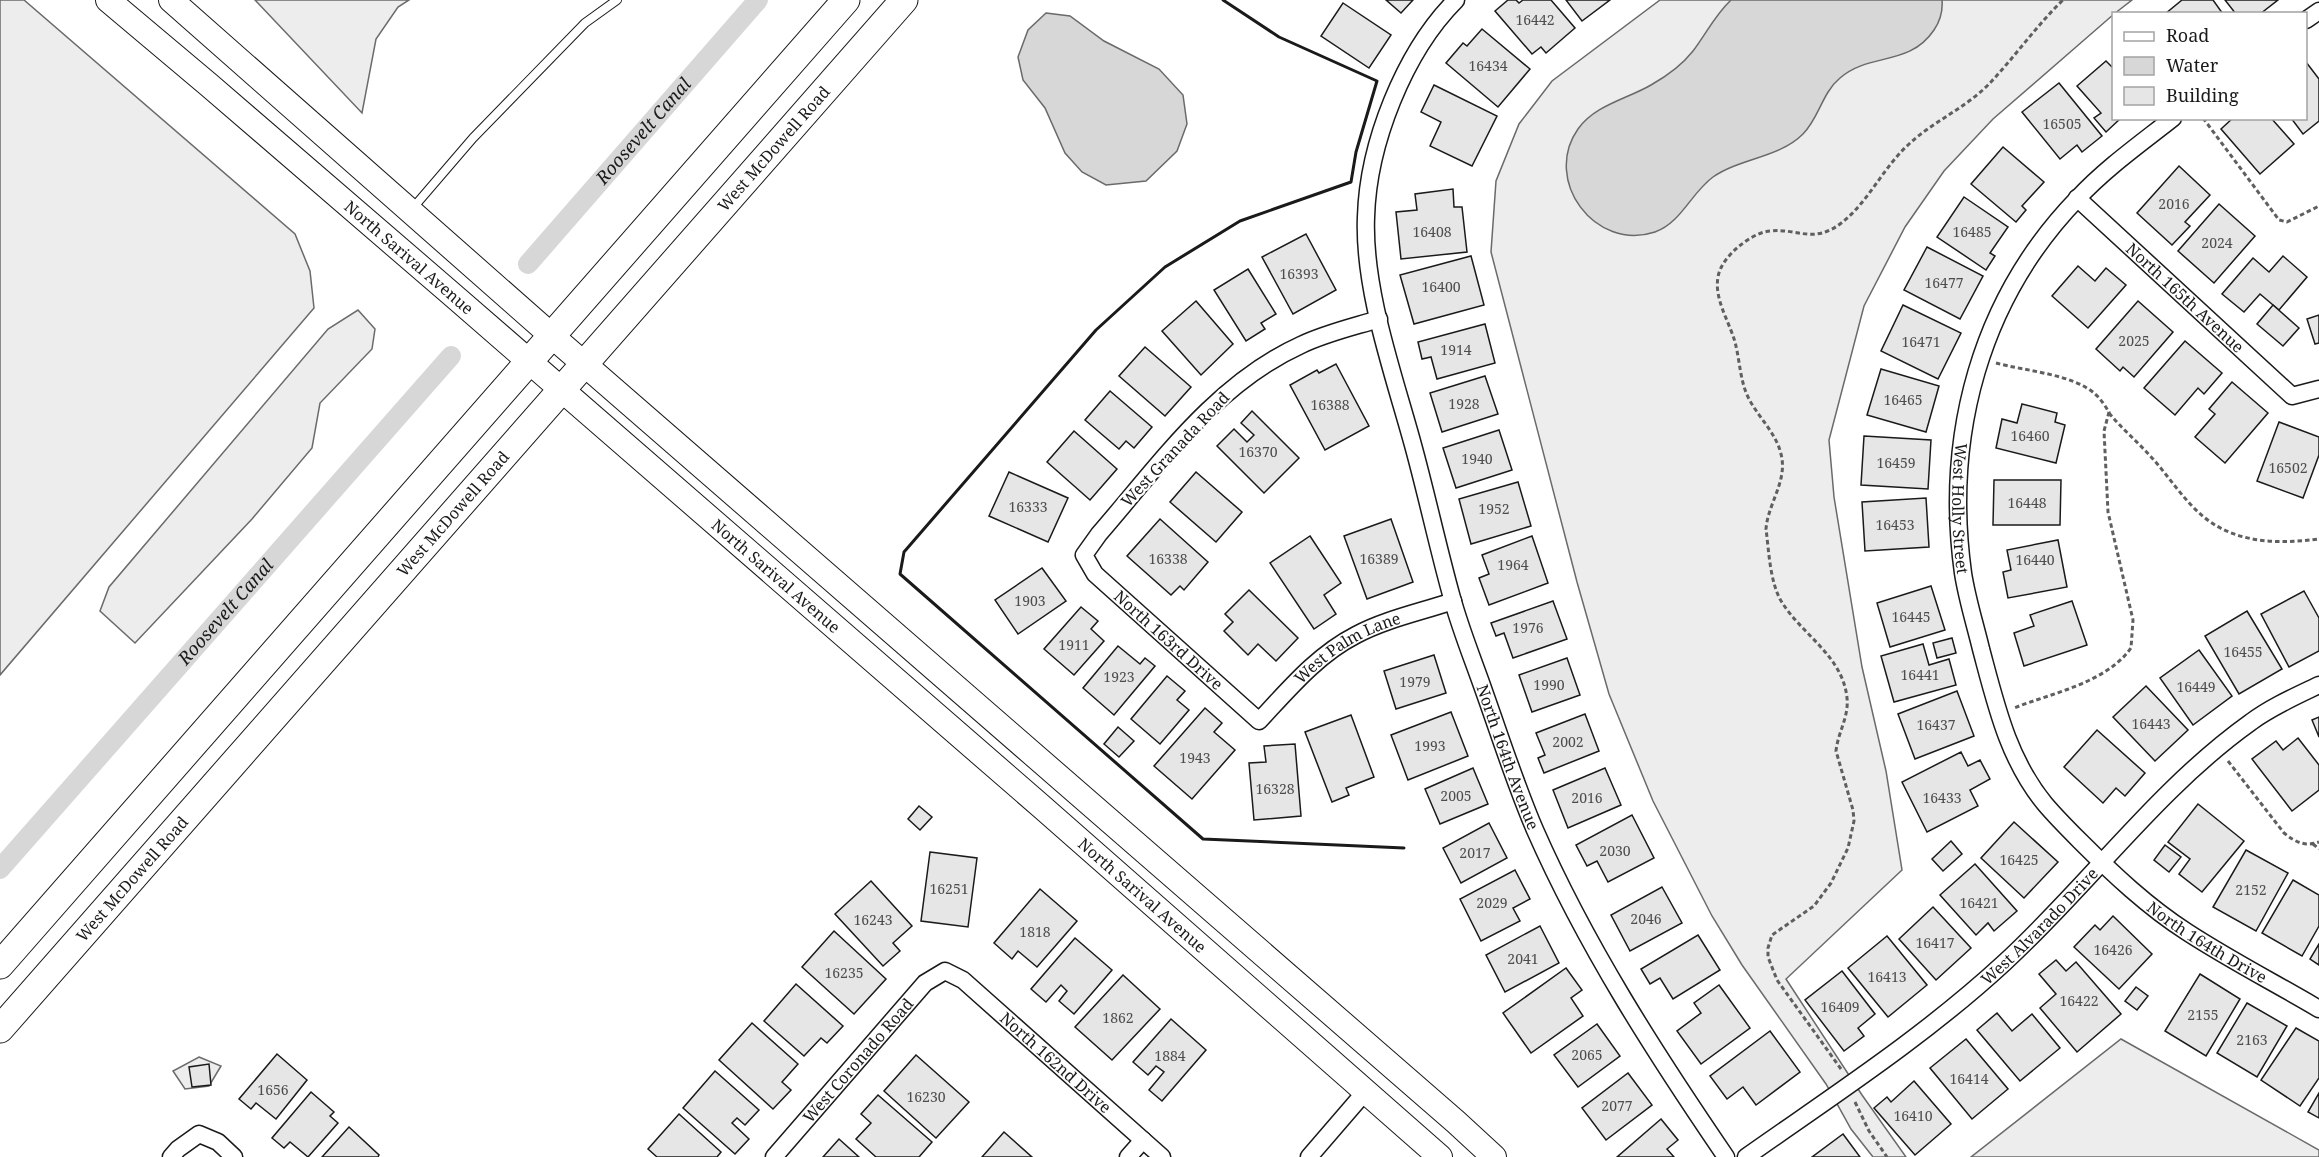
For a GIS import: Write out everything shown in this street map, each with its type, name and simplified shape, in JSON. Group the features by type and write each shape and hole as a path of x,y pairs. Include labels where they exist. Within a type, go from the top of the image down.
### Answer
{"main road":[{"name":"North Sarival Avenue","path":"108,0 209,84 455,297 1042,807 1440,1157"},
{"path":"171,0 517,306 1448,1114 1494,1157"},
{"path":"0,965 846,0"},
{"name":"West McDowell Road","path":"0,1029 904,0"}],"street":[{"name":"North 164th Avenue","path":"1456,0 1436,22 1410,63 1393,98 1381,132 1366,215 1366,244 1379,319 1453,601 1535,829 1575,913 1676,1084 1726,1157"},
{"name":"West Holly Street","path":"2102,863 2046,806 2033,789 2020,769 1998,713 1963,575 1959,517 1961,452 1970,397 1980,359 2001,306 2022,269 2052,227 2077,198 2110,167 2170,120"},
{"name":"North 165th Avenue","path":"2077,198 2292,396 2319,389"},
{"name":"West Granada Road","path":"1084,555 1099,534 1203,414 1248,376 1300,345 1379,319"},
{"name":"North 163rd Drive","path":"1084,555 1095,574 1259,721"},
{"name":"West Palm Lane","path":"1259,721 1309,669 1333,649 1375,627 1453,601"},
{"name":"West Alvarado Drive","path":"1746,1157 1899,1050 1953,1008 2022,946 2173,786 2253,720 2319,685"},
{"name":"North 164th Drive","path":"2102,863 2154,908 2187,932 2319,1009"},
{"name":"North 162nd Drive","path":"945,970 963,980 1162,1157"},
{"name":"West Coronado Road","path":"774,1157 925,983 945,970"},
{"path":"1309,1157 1365,1092"},
{"path":"171,1157 199,1134 218,1142 234,1157"},
{"path":"1128,1157 1143,1140"}],"lane":[{"path":"410,212 473,138 585,23 617,0"}],"path":[{"path":"1887,1157 1861,1119 1843,1071 1777,980 1768,957 1768,948 1773,935 1814,906 1832,883 1848,848 1852,832 1853,810 1836,751 1847,710 1846,689 1828,656 1792,616 1778,595 1766,529 1770,508 1781,482 1782,456 1772,433 1746,392 1735,342 1720,299 1718,277 1725,261 1734,251 1759,233 1780,231 1810,235 1823,234 1839,225 1855,211 1908,145 1970,101 1988,85 2063,0"},
{"path":"2204,120 2279,220 2287,222 2319,206"},
{"path":"1980,359 2070,381 2094,393 2122,429 2144,448 2190,502 2215,525 2246,538 2262,541 2288,543 2319,539"},
{"path":"1998,713 2098,675 2115,665 2131,648 2133,620 2108,512 2104,431 2109,412"},
{"path":"2217,748 2284,833 2295,842 2313,844 2319,842"},
{"path":"2313,844 2319,849"}],"shaded area":[{"path":"0,0 24,0 295,234 310,271 314,308 0,675"},
{"path":"255,0 409,0 398,7 376,39 362,113"},
{"path":"1660,0 2132,0 2117,12 2112,12 2112,16 1993,119 1944,171 1905,227 1864,306 1829,440 1834,497 1862,667 1886,771 1902,870 1786,979 1862,1095 1906,1157 1873,1157 1851,1129 1826,1084 1742,965 1712,916 1653,801 1609,694 1577,582 1491,252 1496,181 1519,124 1552,81"},
{"path":"358,310 375,329 372,349 320,403 312,448 252,519 135,643 100,611 109,587 328,329"},
{"path":"2121,1039 2319,1150 2319,1157 1971,1157"},
{"path":"199,1057 221,1066 209,1086 185,1089 173,1071"}],"water":[{"path":"1731,0 1942,0 1942,4 1938,23 1924,42 1901,55 1864,65 1840,78 1829,91 1813,121 1803,134 1783,148 1713,177 1698,191 1679,215 1664,228 1655,232 1633,235 1613,232 1595,222 1580,207 1571,189 1566,169 1569,149 1578,129 1602,108 1651,85 1679,66"},
{"path":"1046,13 1070,16 1104,41 1159,69 1183,95 1187,124 1177,151 1146,181 1106,185 1082,172 1065,153 1045,108 1023,80 1018,57 1028,30"}],"building":[{"path":"1386,0 1413,0 1401,13"},
{"path":"1508,0 1516,0 1519,3 1523,0 1551,0 1575,28 1546,53 1541,47 1532,54 1495,11"},
{"path":"1566,0 1610,0 1582,21"},
{"path":"2182,0 2213,0 2222,12 2167,12"},
{"path":"2225,0 2278,0 2263,12 2234,12"},
{"path":"1343,3 1391,35 1369,68 1321,36"},
{"path":"1482,29 1530,69 1498,107 1446,63 1463,43 1467,46"},
{"path":"2106,61 2112,67 2112,120 2119,120 2106,132 2094,118 2101,113 2077,86"},
{"path":"2307,63 2319,79 2319,121 2303,134 2292,120 2307,120"},
{"path":"2059,83 2102,136 2082,152 2077,145 2060,159 2022,112"},
{"path":"1434,85 1497,116 1472,166 1430,146 1441,122 1421,112"},
{"path":"2231,120 2273,120 2294,144 2260,174 2221,129"},
{"path":"2003,147 2044,182 2022,206 2026,210 2016,222 1971,184"},
{"path":"2179,166 2210,195 2185,222 2190,226 2172,245 2137,213"},
{"path":"1453,189 1454,207 1462,207 1467,252 1401,259 1396,212 1417,210 1415,194"},
{"path":"1964,197 2008,227 1990,253 1995,256 1986,270 1937,237"},
{"path":"2219,204 2255,236 2214,283 2178,251"},
{"path":"1306,234 1336,290 1293,314 1262,257"},
{"path":"1927,247 1983,276 1960,319 1904,290"},
{"path":"1471,256 1484,305 1414,324 1400,275"},
{"path":"2283,256 2307,277 2279,310 2260,294 2244,312 2222,294 2253,258 2269,272"},
{"path":"2078,266 2095,281 2106,268 2126,285 2088,328 2052,296"},
{"path":"1248,269 1276,314 1261,323 1265,329 1246,341 1214,290"},
{"path":"1196,301 1233,344 1201,375 1162,331"},
{"path":"2138,301 2173,332 2134,377 2123,367 2120,371 2096,349"},
{"path":"1903,305 1961,333 1938,379 1881,351"},
{"path":"2273,305 2299,328 2283,346 2257,324"},
{"path":"2319,315 2319,343 2315,344 2307,319"},
{"path":"1485,324 1495,363 1437,379 1431,357 1422,359 1418,342"},
{"path":"2185,341 2222,373 2204,394 2198,388 2175,415 2144,388"},
{"path":"1145,347 1191,387 1165,416 1119,376"},
{"path":"1336,364 1369,426 1325,450 1290,385 1317,370 1319,373"},
{"path":"1881,369 1939,386 1926,432 1867,415"},
{"path":"1485,376 1498,414 1442,432 1430,393"},
{"path":"2232,382 2268,413 2225,463 2195,437 2215,414 2209,409"},
{"path":"1110,391 1152,427 1134,448 1126,441 1119,449 1085,420"},
{"path":"2022,404 2057,413 2055,422 2065,425 2056,463 1996,448 2002,419 2017,423"},
{"path":"1252,411 1299,458 1264,493 1217,446 1234,429 1247,442 1254,435 1241,423"},
{"path":"2279,422 2319,437 2319,455 2303,498 2257,481"},
{"path":"1499,430 1512,470 1456,488 1443,448"},
{"path":"1074,431 1117,469 1090,500 1047,462"},
{"path":"1864,436 1931,440 1928,489 1861,485"},
{"path":"1009,472 1068,498 1048,542 989,516"},
{"path":"1196,472 1242,512 1216,542 1170,502"},
{"path":"1994,480 2061,480 2060,525 1993,525"},
{"path":"1518,482 1531,526 1471,544 1459,499"},
{"path":"1926,498 1929,547 1865,551 1862,502"},
{"path":"1160,519 1208,562 1184,590 1180,586 1171,595 1127,556"},
{"path":"1391,519 1413,582 1367,599 1344,536"},
{"path":"1310,536 1341,583 1324,595 1336,614 1314,629 1270,563"},
{"path":"1532,536 1548,583 1489,605 1479,578 1489,574 1482,555"},
{"path":"2058,540 2067,587 2008,598 2003,572 2011,570 2007,550"},
{"path":"1042,568 1066,601 1018,634 995,600"},
{"path":"1931,586 1945,630 1890,647 1877,603"},
{"path":"1249,590 1298,638 1276,661 1258,644 1248,655 1224,631 1233,622 1225,614"},
{"path":"2304,591 2319,618 2319,651 2289,667 2261,614"},
{"path":"1553,601 1567,639 1513,658 1504,633 1496,636 1491,623"},
{"path":"2072,601 2087,645 2024,666 2014,633 2034,626 2030,615"},
{"path":"1081,607 1098,621 1091,629 1104,641 1074,675 1044,649"},
{"path":"2247,611 2282,669 2239,694 2205,636"},
{"path":"1952,638 1956,653 1937,658 1933,643"},
{"path":"1923,644 1929,665 1949,659 1956,685 1894,702 1881,656"},
{"path":"1118,646 1140,664 1145,658 1155,666 1114,715 1083,688"},
{"path":"2199,650 2232,696 2193,725 2160,678"},
{"path":"1434,655 1446,693 1396,709 1384,671"},
{"path":"1567,658 1580,695 1532,712 1519,675"},
{"path":"1167,676 1185,691 1177,700 1189,710 1160,744 1131,719"},
{"path":"2146,686 2188,730 2155,761 2113,717"},
{"path":"1957,691 1974,736 1915,759 1898,714"},
{"path":"1205,708 1222,723 1214,732 1235,750 1192,799 1154,766"},
{"path":"1451,712 1468,756 1408,780 1391,735"},
{"path":"1585,714 1599,751 1544,773 1538,758 1545,755 1536,733"},
{"path":"1351,715 1374,777 1346,788 1349,795 1332,802 1305,732"},
{"path":"2319,717 2319,737 2312,720"},
{"path":"1118,727 1134,741 1119,757 1104,744"},
{"path":"2097,730 2145,773 2125,796 2116,788 2103,803 2064,767"},
{"path":"2298,738 2319,765 2319,790 2292,811 2252,759 2276,741 2283,750"},
{"path":"1295,744 1301,816 1254,820 1249,763 1266,762 1264,746"},
{"path":"1961,752 1968,766 1980,760 1990,779 1970,790 1978,806 1927,832 1902,782"},
{"path":"1473,768 1488,804 1440,824 1425,789"},
{"path":"1605,768 1621,805 1568,828 1553,790"},
{"path":"2198,804 2244,841 2202,892 2179,874 2190,859 2168,842"},
{"path":"919,806 932,817 920,830 908,819"},
{"path":"1632,815 1654,858 1608,882 1597,861 1587,866 1576,845"},
{"path":"2014,822 2058,862 2024,898 1981,858"},
{"path":"1489,823 1507,858 1461,883 1443,848"},
{"path":"1951,841 1962,854 1943,871 1932,859"},
{"path":"2165,845 2181,857 2169,872 2154,860"},
{"path":"2246,850 2288,873 2256,931 2213,907"},
{"path":"930,852 977,858 968,927 921,921"},
{"path":"1975,864 2017,911 1994,931 1988,923 1976,935 1940,895"},
{"path":"1515,870 1530,899 1513,908 1520,921 1481,941 1460,899"},
{"path":"2293,880 2319,895 2319,926 2302,956 2262,933"},
{"path":"871,881 912,926 893,943 900,951 883,966 835,914"},
{"path":"1662,887 1682,923 1630,951 1611,915"},
{"path":"1040,889 1077,921 1037,967 1018,951 1012,959 994,943"},
{"path":"1933,907 1971,948 1936,980 1899,939"},
{"path":"2113,916 2152,954 2119,989 2074,947 2095,925 2100,930"},
{"path":"1540,926 1559,963 1505,992 1486,955"},
{"path":"834,931 886,979 854,1014 802,967"},
{"path":"1698,935 1720,970 1673,999 1660,978 1650,984 1641,969"},
{"path":"1887,936 1927,985 1888,1017 1848,968"},
{"path":"1075,938 1112,970 1074,1014 1059,1001 1067,991 1061,985 1046,1002 1031,989"},
{"path":"2319,944 2319,965 2310,959"},
{"path":"2056,960 2066,971 2076,962 2121,1014 2077,1052 2040,1008 2056,994 2039,974"},
{"path":"1566,968 1582,990 1571,998 1583,1016 1531,1053 1503,1013"},
{"path":"1842,971 1875,1014 1858,1028 1864,1036 1844,1051 1805,1000"},
{"path":"2200,974 2240,999 2206,1056 2165,1031"},
{"path":"1123,975 1160,1009 1112,1060 1075,1027"},
{"path":"796,984 843,1026 827,1043 821,1038 804,1056 764,1021"},
{"path":"1719,985 1750,1028 1701,1064 1677,1031 1701,1013 1694,1003"},
{"path":"2136,987 2148,996 2137,1010 2125,1001"},
{"path":"2247,1003 2287,1026 2257,1077 2217,1053"},
{"path":"1997,1013 2012,1031 2032,1014 2060,1048 2020,1081 1977,1030"},
{"path":"1171,1019 1206,1050 1162,1101 1149,1090 1164,1072 1156,1066 1148,1075 1133,1062"},
{"path":"752,1023 798,1064 782,1082 791,1090 773,1109 719,1060"},
{"path":"1597,1024 1620,1056 1578,1087 1554,1055"},
{"path":"2296,1028 2319,1041 2319,1078 2300,1106 2261,1080"},
{"path":"1770,1031 1800,1072 1756,1105 1743,1087 1727,1099 1710,1076"},
{"path":"1966,1039 2008,1089 1972,1119 1930,1068"},
{"path":"277,1054 307,1080 276,1119 256,1103 251,1109 239,1099"},
{"path":"916,1055 969,1102 936,1138 884,1091"},
{"path":"209,1064 211,1085 192,1087 189,1067"},
{"path":"715,1071 759,1110 745,1125 737,1118 732,1123 749,1139 735,1154 683,1108"},
{"path":"1628,1073 1652,1105 1606,1140 1582,1108"},
{"path":"1914,1081 1951,1124 1915,1155 1874,1108 1887,1097 1891,1102"},
{"path":"311,1092 334,1112 330,1116 338,1123 308,1157 290,1142 284,1148 272,1138"},
{"path":"2319,1093 2319,1118 2308,1112"},
{"path":"878,1095 932,1142 919,1157 876,1157 856,1139 871,1123 861,1114"},
{"path":"679,1114 721,1152 717,1157 657,1157 648,1149"},
{"path":"1661,1119 1678,1140 1667,1149 1674,1157 1617,1157"},
{"path":"349,1127 379,1155 378,1157 322,1157"},
{"path":"1004,1132 1032,1157 982,1157"},
{"path":"1843,1134 1860,1157 1812,1157"},
{"path":"839,1139 859,1157 823,1157"}],"waterway":[{"name":"Roosevelt Canal","path":"528,264 758,0"},
{"name":"Roosevelt Canal","path":"0,869 451,356"}],"wall":[{"path":"1223,0 1279,37 1377,81 1356,152 1351,182 1240,221 1165,267 1096,330 904,552 900,574 1203,839 1404,848"}]}
